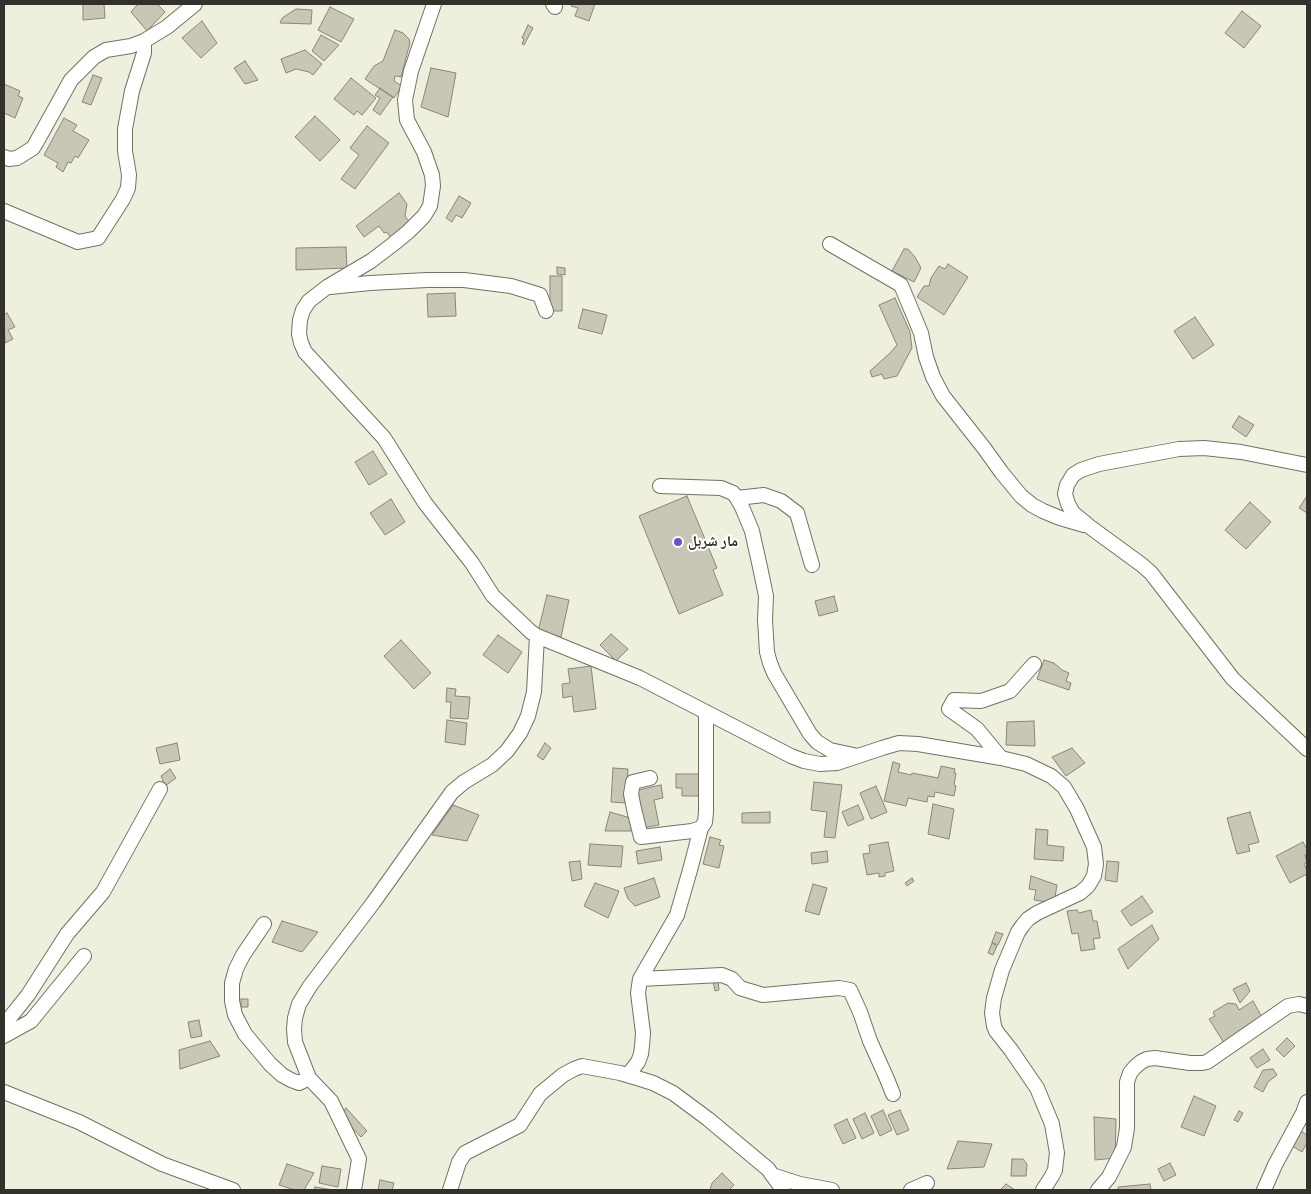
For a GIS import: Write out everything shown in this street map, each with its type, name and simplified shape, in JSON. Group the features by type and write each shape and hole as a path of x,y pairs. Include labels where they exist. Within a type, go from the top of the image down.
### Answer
{"street":[{"path":"4,157 9,159 18,158 33,148 71,80 94,57 106,50 131,46 144,41 167,27 195,4"},
{"path":"434,4 411,71 405,100 408,120 424,152 432,175 433,186 430,206 424,216 392,245 371,261 327,287 310,301 303,310 300,320 299,334 305,352 384,438 425,504 472,563 493,596 537,636 640,678 804,761 820,764 837,763 899,743 908,743 1001,758 1026,764 1051,776 1064,788 1077,809 1094,846 1096,864 1094,876 1088,886 1080,893 1037,913 1023,925 1014,940 1002,970 994,998 992,1014 994,1026 1037,1088 1052,1124 1056,1161 1052,1176 1043,1190"},
{"path":"4,211 78,242 98,238 128,188 125,130 132,91 144,53 144,41"},
{"path":"830,244 901,285 921,333 926,357 942,396 1021,496 1044,512 1090,527"},
{"path":"327,287 427,280 464,280 511,286 540,295 546,311"},
{"path":"1307,465 1241,452 1204,448 1179,449 1099,464 1081,470 1074,475 1067,485 1065,494 1073,514 1150,573 1233,679 1307,749"},
{"path":"660,486 721,488 737,498 752,531 760,567 766,596 767,652 774,673 810,734 817,742 830,750 858,756"},
{"path":"737,498 764,496 781,501 797,514 812,566"},
{"path":"354,1190 359,1159 331,1101 309,1078 295,1042 295,1018 299,1004 310,986 373,903 452,792 464,782 492,765 507,751 520,733 528,716 534,692 537,636"},
{"path":"1001,758 977,729 949,709 954,700 981,700 1010,691 1034,664"},
{"path":"628,1075 638,1062 642,1046 643,1033 638,993 640,979 677,914 701,828 705,822 706,712"},
{"path":"650,778 633,782 631,794 641,836 692,831 701,828"},
{"path":"4,1025 28,995 67,934 103,892 160,789"},
{"path":"264,924 243,954 236,969 232,983 232,1001 235,1014 245,1034 270,1064 282,1075 299,1083 309,1078"},
{"path":"4,1036 32,1021 84,956"},
{"path":"640,979 722,975 732,979 740,988 763,994 839,988 850,990 893,1094"},
{"path":"1098,1190 1109,1177 1124,1148 1127,1128 1127,1082 1130,1073 1135,1067 1147,1059 1155,1058 1190,1063 1207,1062 1288,1006 1300,1004 1307,1006"},
{"path":"450,1190 459,1162 465,1153 520,1125 540,1094 563,1075 582,1066 628,1075 653,1083 673,1093 708,1119 762,1164 783,1190"},
{"path":"4,1092 79,1122 162,1164 233,1190"},
{"path":"1264,1190 1307,1102"},
{"path":"772,1175 800,1184 832,1190"},
{"path":"911,1190 927,1183"}],"building":[{"path":"83,4 104,4 105,18 83,20"},
{"path":"138,4 157,4 165,12 147,31 131,12"},
{"path":"572,4 595,4 589,21 575,16 578,8 571,6"},
{"path":"330,7 354,19 341,42 318,30"},
{"path":"296,9 312,10 311,24 280,23 282,18"},
{"path":"1242,11 1261,26 1244,48 1225,33"},
{"path":"202,21 217,43 201,58 182,38"},
{"path":"528,25 533,28 524,45 522,44 524,39 522,38"},
{"path":"395,30 403,33 410,43 401,77 395,76 394,81 402,86 394,98 365,79 374,66 383,61"},
{"path":"321,35 339,45 324,61 312,51"},
{"path":"305,50 322,64 313,75 296,69 286,73 281,59"},
{"path":"245,61 258,80 245,84 234,68"},
{"path":"431,68 456,73 448,117 421,107"},
{"path":"93,75 102,78 91,105 82,102"},
{"path":"351,78 376,98 362,115 357,111 354,115 334,99"},
{"path":"4,84 20,91 18,96 23,98 15,118 4,113"},
{"path":"380,88 393,97 380,115 373,110 380,98 375,95"},
{"path":"315,116 340,140 320,161 295,137"},
{"path":"64,118 77,125 73,131 89,140 78,158 75,156 71,163 68,162 63,172 56,167 58,163 44,155"},
{"path":"367,126 389,143 355,189 341,179 359,155 350,148"},
{"path":"399,193 407,204 405,216 412,225 393,241 387,232 384,233 379,226 364,237 356,226"},
{"path":"459,196 471,203 462,218 456,215 452,222 446,218"},
{"path":"346,247 347,268 296,270 296,248"},
{"path":"904,249 908,249 921,268 914,282 892,271"},
{"path":"948,264 968,277 944,315 917,297 924,286 929,286 931,278 939,266 945,269"},
{"path":"557,267 565,268 565,275 557,274"},
{"path":"550,276 562,276 562,311 550,311"},
{"path":"455,293 456,316 428,317 427,294"},
{"path":"895,298 910,332 912,348 897,376 884,379 882,374 872,377 870,371 897,345 879,305"},
{"path":"583,309 607,315 602,334 578,328"},
{"path":"7,313 15,327 8,330 13,339 5,343 4,315"},
{"path":"1195,317 1214,345 1193,359 1174,331"},
{"path":"1239,416 1254,425 1246,437 1232,427"},
{"path":"373,451 387,474 369,485 355,462"},
{"name":"مار شربل","path":"687,496 717,568 713,570 723,595 679,614 639,516"},
{"path":"1307,496 1307,513 1299,508"},
{"path":"391,499 405,522 385,535 370,513"},
{"path":"1250,502 1271,522 1246,549 1225,530"},
{"path":"547,595 569,600 561,637 538,632"},
{"path":"834,596 838,611 819,616 815,601"},
{"path":"611,634 628,649 616,661 600,645"},
{"path":"498,635 522,652 508,673 483,655"},
{"path":"401,640 431,673 414,689 384,656"},
{"path":"1044,660 1054,663 1069,673 1066,681 1071,683 1069,690 1037,679"},
{"path":"591,666 596,709 574,712 572,696 563,698 562,684 570,683 568,669"},
{"path":"447,688 456,689 455,696 470,697 468,719 450,718 451,702 446,702"},
{"path":"447,720 467,723 465,745 445,742"},
{"path":"1034,721 1035,746 1006,745 1007,722"},
{"path":"177,743 180,760 160,764 156,748"},
{"path":"545,743 551,748 543,760 537,756"},
{"path":"1072,748 1085,763 1066,776 1052,757"},
{"path":"893,762 900,764 898,772 911,775 912,773 938,778 941,766 955,769 954,785 956,786 954,796 935,792 934,797 928,796 927,802 908,798 906,806 884,801"},
{"path":"613,768 628,769 626,803 611,802"},
{"path":"170,769 176,778 165,786 161,776"},
{"path":"676,774 701,774 700,796 682,796 682,788 676,788"},
{"path":"814,782 842,785 835,838 824,837 827,812 811,810"},
{"path":"661,785 663,798 654,800 659,825 642,828 634,791"},
{"path":"876,786 887,812 871,819 860,793"},
{"path":"933,804 954,809 949,839 928,834"},
{"path":"453,805 479,815 467,841 432,835"},
{"path":"858,805 864,819 848,826 842,812"},
{"path":"610,812 634,819 631,831 605,831"},
{"path":"770,812 770,823 742,823 742,813"},
{"path":"1250,812 1259,842 1248,845 1250,851 1237,854 1227,818"},
{"path":"1036,829 1048,830 1047,845 1064,847 1063,861 1034,859"},
{"path":"710,837 721,840 719,845 724,846 719,868 703,864"},
{"path":"888,842 894,871 879,877 879,873 867,875 863,854 870,853 869,845"},
{"path":"1303,842 1307,849 1307,854 1305,855 1307,862 1304,864 1307,874 1290,883 1276,856"},
{"path":"590,844 623,846 621,867 588,865"},
{"path":"660,847 662,860 638,864 636,851"},
{"path":"827,851 828,862 812,864 811,853"},
{"path":"580,861 582,879 572,881 569,862"},
{"path":"1107,861 1119,862 1117,882 1105,880"},
{"path":"1031,876 1057,885 1054,903 1034,900 1036,890 1029,889"},
{"path":"654,878 660,897 635,906 628,899 624,888"},
{"path":"912,878 914,881 907,886 905,883"},
{"path":"595,883 619,891 608,918 584,906"},
{"path":"813,884 827,888 819,915 805,911"},
{"path":"1142,896 1153,912 1131,926 1121,911"},
{"path":"1077,910 1079,913 1091,910 1093,921 1097,921 1100,938 1093,939 1095,949 1081,951 1078,933 1072,934 1067,911"},
{"path":"282,921 318,932 302,952 272,942"},
{"path":"1152,925 1159,939 1128,969 1118,949"},
{"path":"996,932 1003,934 998,945 992,942"},
{"path":"992,943 997,946 993,955 988,953"},
{"path":"713,981 718,981 719,990 715,991"},
{"path":"1246,983 1250,991 1240,1003 1233,989"},
{"path":"241,999 248,999 248,1007 241,1007"},
{"path":"1253,1001 1263,1019 1224,1043 1209,1019 1215,1016 1213,1012 1228,1003 1236,1004 1239,1010"},
{"path":"199,1020 202,1036 191,1038 188,1022"},
{"path":"1287,1038 1295,1046 1284,1057 1276,1049"},
{"path":"210,1041 220,1056 180,1069 179,1050"},
{"path":"1263,1049 1270,1060 1257,1068 1250,1058"},
{"path":"1273,1069 1277,1075 1268,1082 1263,1092 1254,1087 1263,1070"},
{"path":"1194,1096 1216,1106 1204,1136 1181,1127"},
{"path":"346,1108 367,1131 361,1137 341,1116"},
{"path":"883,1110 892,1130 880,1136 871,1116"},
{"path":"900,1110 909,1130 897,1135 888,1115"},
{"path":"1239,1111 1243,1113 1238,1122 1234,1120"},
{"path":"865,1113 874,1133 862,1139 853,1119"},
{"path":"1094,1117 1116,1119 1115,1158 1095,1160"},
{"path":"847,1119 856,1138 843,1144 834,1125"},
{"path":"1301,1131 1307,1135 1307,1143 1302,1152 1292,1146"},
{"path":"958,1141 992,1144 984,1167 947,1169"},
{"path":"1012,1159 1023,1159 1027,1164 1026,1176 1011,1176"},
{"path":"1170,1163 1176,1175 1164,1181 1158,1169"},
{"path":"287,1164 314,1173 304,1190 295,1190 279,1185"},
{"path":"322,1166 341,1169 338,1187 319,1183"},
{"path":"722,1173 734,1185 729,1190 710,1190 712,1183"},
{"path":"380,1180 394,1183 392,1190 378,1190"},
{"path":"1006,1184 1015,1190 1000,1190"},
{"path":"1150,1184 1151,1190 1118,1190 1118,1187"},
{"path":"315,1187 333,1190 314,1190"}],"place":[{"name":"مار شربل","path":"678,542"}]}
